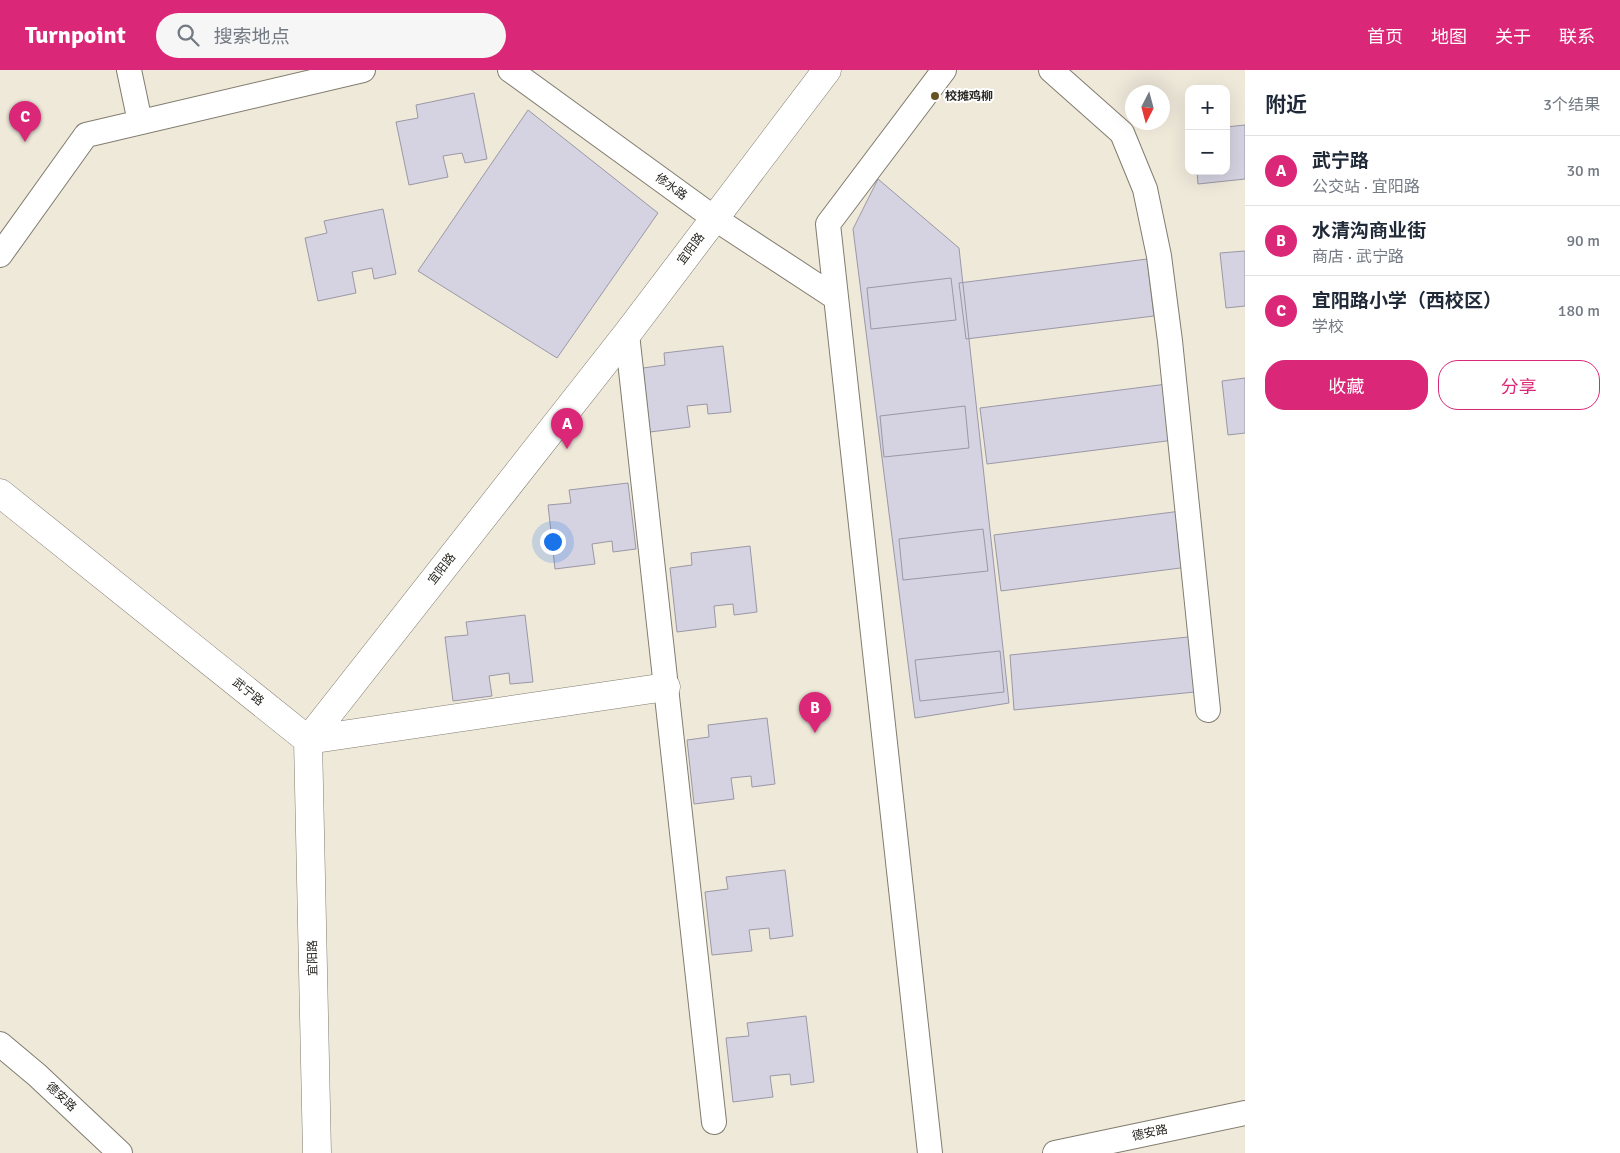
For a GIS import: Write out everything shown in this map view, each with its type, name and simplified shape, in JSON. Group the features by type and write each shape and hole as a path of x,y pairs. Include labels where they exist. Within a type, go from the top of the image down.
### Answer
{"street":[{"path":"129,70 140,122"},
{"path":"0,255 86,135 363,70"},
{"name":"修水路","path":"510,70 714,218 836,298"},
{"name":"宜阳路","path":"316,1153 308,740 626,334 827,70"},
{"path":"930,1153 828,224 944,70"},
{"path":"1051,70 1122,133 1145,189 1159,256 1169,332 1208,710"},
{"path":"626,334 714,1122"},
{"name":"武宁路","path":"0,493 308,740"},
{"path":"308,740 666,687"},
{"name":"德安路","path":"0,1044 37,1075 120,1153"},
{"name":"德安路","path":"1055,1153 1245,1113"}],"building":[{"path":"474,93 487,159 465,163 462,153 443,156 448,177 409,185 396,122 418,118 416,105"},
{"path":"528,110 658,213 557,358 418,271"},
{"path":"1245,125 1245,179 1198,184 1197,175 1230,175 1230,127"},
{"path":"878,179 959,248 1009,703 915,718 853,229"},
{"path":"383,209 396,274 374,279 372,268 352,272 356,293 318,301 305,238 327,233 324,221"},
{"path":"1245,251 1245,306 1226,308 1220,253"},
{"path":"1147,259 1154,316 966,339 959,283"},
{"path":"951,278 956,320 871,329 867,288"},
{"path":"723,346 731,412 708,414 707,404 687,406 690,427 650,432 643,368 665,365 664,353"},
{"path":"1245,378 1245,433 1228,435 1222,381"},
{"path":"1167,384 1174,440 987,464 980,408"},
{"path":"965,406 969,448 884,457 880,416"},
{"path":"628,483 636,549 613,552 612,541 592,544 595,564 555,569 548,505 571,503 569,490"},
{"path":"1181,511 1188,567 1001,591 994,535"},
{"path":"983,529 988,571 903,580 899,539"},
{"path":"750,546 757,612 734,615 733,604 714,606 716,627 677,632 670,568 692,565 691,553"},
{"path":"525,615 533,682 510,684 509,673 489,676 492,696 453,701 445,637 468,635 466,622"},
{"path":"1198,636 1205,691 1014,710 1010,655"},
{"path":"1000,651 1004,692 920,701 915,660"},
{"path":"767,718 775,784 752,787 751,776 731,778 734,799 694,804 687,740 709,737 708,725"},
{"path":"785,870 793,936 770,939 769,928 749,930 752,951 712,955 705,892 728,889 726,877"},
{"path":"806,1016 814,1082 791,1085 790,1074 770,1076 773,1097 733,1102 726,1038 749,1036 747,1023"}],"place":[{"name":"校摊鸡柳","path":"935,96"},
{"name":"宜阳路小学（西校区）","path":"25,142"},
{"name":"武宁路","path":"567,449"},
{"name":"水清沟商业街","path":"815,733"}]}
